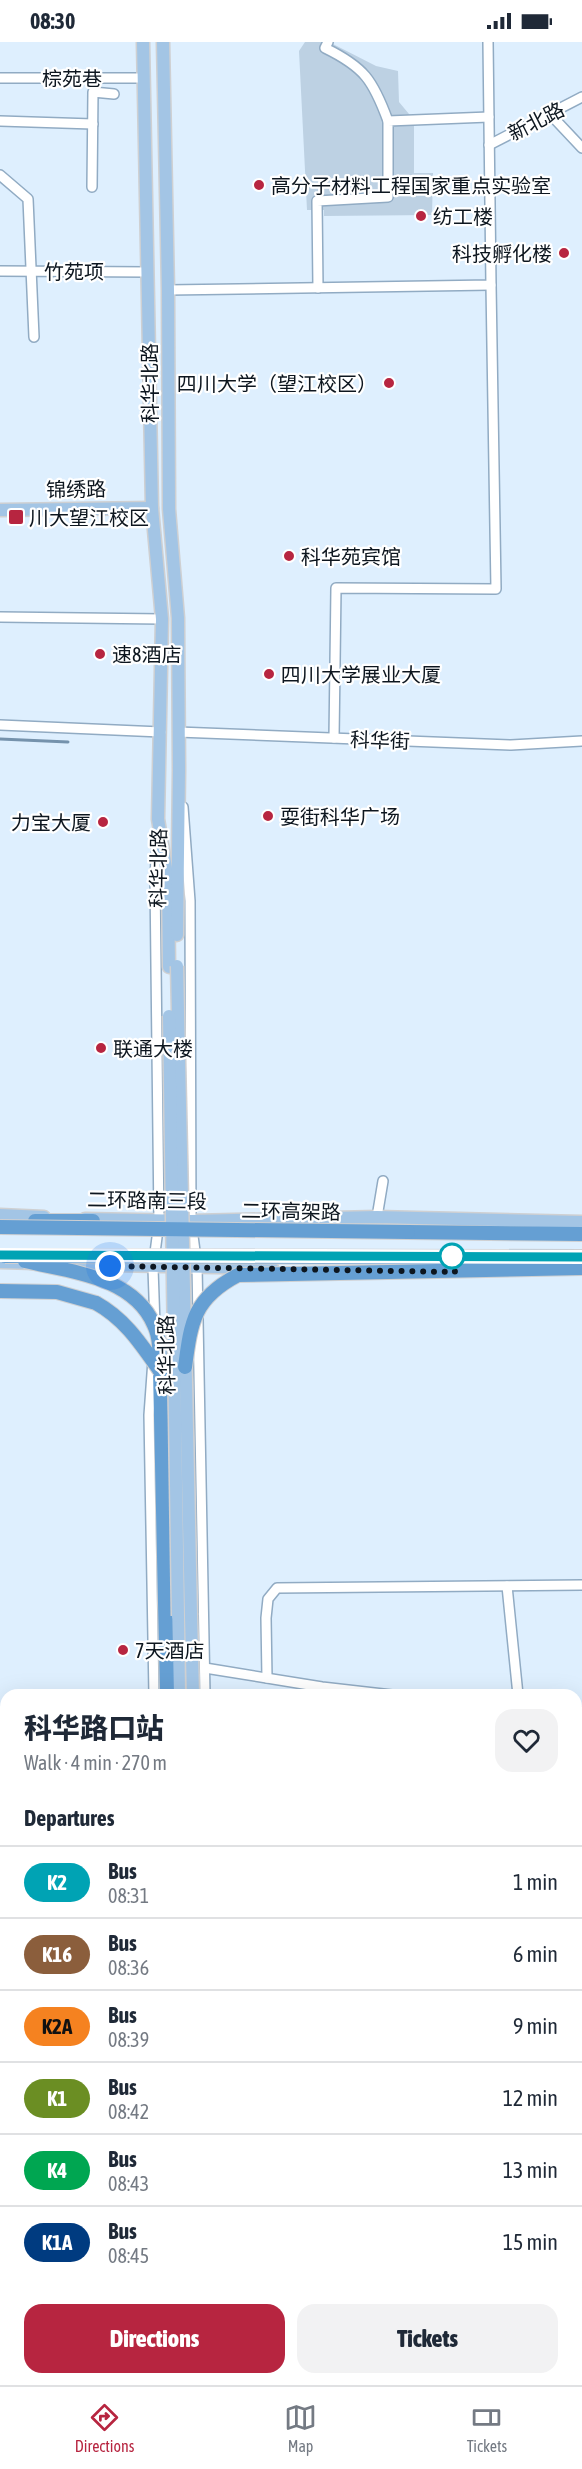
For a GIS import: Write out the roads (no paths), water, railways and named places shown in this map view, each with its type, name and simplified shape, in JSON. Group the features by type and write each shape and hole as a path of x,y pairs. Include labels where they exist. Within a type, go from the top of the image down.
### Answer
{"highway":[{"path":"0,1221 236,1222 408,1232"},
{"name":"二环高架路","path":"0,1227 582,1234"},
{"path":"2,1258 582,1257"},
{"path":"2,1258 103,1280 124,1290 137,1300 154,1325 159,1343 160,1371 167,1689"},
{"path":"185,1367 190,1329 195,1313 213,1290 238,1275 582,1270"},
{"path":"0,1291 57,1292 96,1303 113,1312 124,1322 160,1371"}],"main road":[{"name":"科华北路","path":"142,42 152,508 162,619 158,819 168,881 173,966 185,1367 184,1615 179,1689"},
{"name":"科华北路","path":"163,42 168,290 169,509 178,618 179,770 173,966"},
{"name":"锦绣路","path":"0,510 152,508"},
{"path":"173,966 184,1615"},
{"name":"二环路南三段","path":"0,1215 159,1222 377,1217 582,1222"},
{"path":"2,1258 153,1268 197,1266 419,1273 582,1270"},
{"name":"科华北路","path":"184,1615 192,1689"}],"street":[{"path":"318,288 317,201 387,197 388,121 380,99 367,75 345,58 325,48 328,42"},
{"path":"333,738 336,588 496,589 488,42"},
{"name":"棕苑巷","path":"0,78 143,78"},
{"path":"92,187 93,92 114,93"},
{"name":"新北路","path":"489,145 582,97"},
{"path":"550,114 582,148"},
{"path":"388,121 489,117"},
{"path":"0,121 93,124"},
{"path":"0,175 28,199 33,337"},
{"name":"竹苑项","path":"0,271 148,272"},
{"path":"168,290 491,285"},
{"path":"0,617 162,619"},
{"path":"0,725 161,732"},
{"name":"科华街","path":"178,732 511,746 582,741"},
{"path":"179,770 187,844 190,902 191,1221 197,1266 205,1689"},
{"path":"154,1689 149,1415 155,1321 153,1268 159,1222 155,879 158,819"},
{"path":"377,1217 383,1181"},
{"path":"267,1678 268,1599 277,1588 582,1585"},
{"path":"507,1586 517,1689"},
{"path":"205,1668 348,1689"}],"waterway":[{"path":"0,739 68,742"}],"place":[{"name":"高分子材料工程国家重点实验室","path":"259,185"},
{"name":"纺工楼","path":"421,216"},
{"name":"科技孵化楼","path":"564,253"},
{"name":"四川大学（望江校区）","path":"389,383"},
{"name":"川大望江校区","path":"16,517"},
{"name":"科华苑宾馆","path":"289,556"},
{"name":"速8酒店","path":"100,654"},
{"name":"四川大学展业大厦","path":"269,674"},
{"name":"耍街科华广场","path":"268,816"},
{"name":"力宝大厦","path":"103,822"},
{"name":"联通大楼","path":"101,1048"},
{"name":"7天酒店","path":"123,1650"}]}
